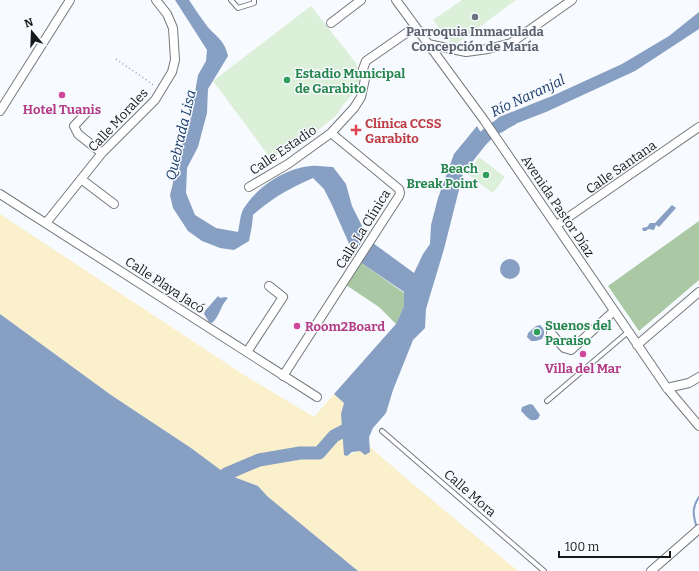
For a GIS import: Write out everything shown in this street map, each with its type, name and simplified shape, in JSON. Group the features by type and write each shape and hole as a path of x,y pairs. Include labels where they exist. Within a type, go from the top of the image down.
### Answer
{"street":[{"path":"0,112 70,0"},
{"name":"Calle Morales","path":"46,223 102,153 155,100 172,72 175,60 173,28 167,14 156,0"},
{"path":"331,23 361,0"},
{"name":"Avenida Pastor Díaz","path":"396,0 484,120 667,388 699,426"},
{"path":"428,44 466,52 488,49 511,43 572,0"},
{"path":"331,133 354,108 361,97 365,79 363,69 366,61 415,27"},
{"path":"88,111 74,126 78,134 102,153"},
{"name":"Calle Santana","path":"557,225 699,127"},
{"name":"Calle Estadio","path":"249,187 288,164 331,133"},
{"name":"Calle La Clínica","path":"283,376 399,196 400,191 331,133"},
{"path":"81,179 114,204"},
{"name":"Calle Playa Jacó","path":"0,194 317,397"},
{"path":"247,352 284,298 268,286"},
{"path":"637,345 699,292"},
{"path":"551,333 564,348 572,350 614,311"},
{"path":"667,388 689,383 699,377"},
{"path":"651,571 699,529"}],"lane":[{"path":"231,0 238,8 254,2 254,0"},
{"path":"547,401 628,332"},
{"name":"Calle Mora","path":"382,431 544,571"}],"path":[{"path":"116,59 161,90"}],"green space":[{"path":"462,0 516,0 453,46 433,20"},
{"name":"Estadio Municipal de Garabito","path":"311,6 356,63 360,79 352,95 336,116 289,153 268,155 213,81"},
{"name":"Beach Break Point","path":"479,157 505,177 493,193 467,174"},
{"path":"699,221 699,280 639,331 608,286"},
{"path":"360,262 404,293 404,306 396,324 379,307 346,285"}],"sand":[{"path":"0,214 244,375 314,417 334,394 344,403 341,414 347,456 369,446 518,571 358,571 267,496 258,486 226,474 191,448 111,395 0,314"}],"water":[{"path":"175,0 189,0 207,26 222,42 228,56 208,89 207,113 198,147 187,168 186,193 195,215 216,228 238,232 244,208 257,192 273,180 283,174 302,167 333,167 346,184 352,206 366,234 354,255 324,189 313,178 267,203 253,215 249,241 234,250 220,248 202,241 188,231 173,208 170,195 173,183 174,160 188,132 198,75 206,61 207,50"},
{"path":"699,12 699,29 635,71 546,112 515,124 501,133 493,123 499,117 552,96 622,64 669,36"},
{"path":"477,126 487,143 463,174 444,249 426,309 425,328 413,340 393,390 386,413 373,428 369,437 370,452 365,455 360,451 352,452 347,456 344,455 341,414 344,403 334,394 396,324 404,306 404,292 360,262 373,243 414,273 423,254 430,244 431,225 438,198 454,154"},
{"path":"672,205 676,208 659,227 656,225 654,230 648,229 643,231 642,228 647,227 650,223 655,223"},
{"path":"510,259 517,262 520,269 517,276 510,279 503,276 500,269 503,262"},
{"path":"218,296 220,298 228,298 212,323 209,322 204,314"},
{"path":"0,314 111,395 191,448 226,474 258,486 267,496 358,571 0,571"},
{"name":"Suenos del Paraiso","path":"540,325 544,332 542,339 531,341 527,337 528,333 536,326"},
{"path":"530,404 533,405 540,415 538,419 530,420 521,411 522,407"}],"waterway":[{"name":"Río Naranjal","path":"473,150 490,132 512,119"},
{"name":"Río Naranjal","path":"226,474 259,460 300,453 319,453 334,436 357,424"},
{"path":"696,525 694,511 695,504 699,497"}],"place":[{"name":"Parroquia Inmaculada Concepción de María","path":"475,17"},
{"name":"Estadio Municipal de Garabito","path":"287,80"},
{"name":"Hotel Tuanis","path":"62,95"},
{"name":"Clínica CCSS Garabito","path":"356,130"},
{"name":"Beach Break Point","path":"486,175"},
{"name":"Room2Board","path":"297,326"},
{"name":"Suenos del Paraiso","path":"537,332"},
{"name":"Villa del Mar","path":"583,354"}],"water label":[{"name":"Quebrada Lisa","path":"181,135"}]}
